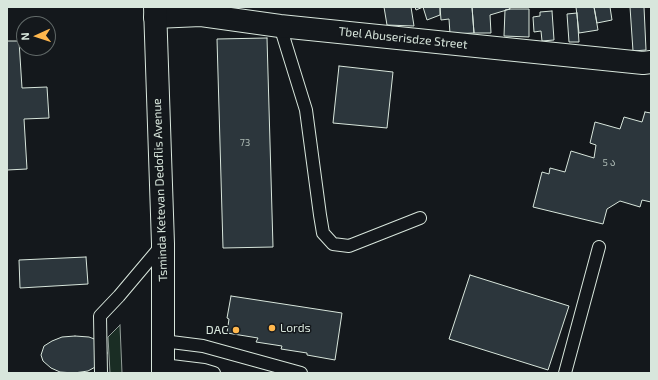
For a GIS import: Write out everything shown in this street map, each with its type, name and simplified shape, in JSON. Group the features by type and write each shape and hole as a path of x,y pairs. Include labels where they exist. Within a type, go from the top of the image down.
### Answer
{"street":[{"name":"Tbel Abuserisdze Street","path":"155,12 200,15 280,26 643,63 651,62"},
{"name":"Tsminda Ketevan Dedoflis Avenue","path":"155,12 163,244 163,369"}],"lane":[{"path":"280,26 306,110 320,215 324,234 333,244 349,246 420,218"},
{"path":"101,373 100,316 163,244"},
{"path":"565,373 599,247"},
{"path":"163,341 203,346 302,373"},
{"path":"163,369 204,370 214,373"}],"green space":[{"path":"120,325 122,373 110,373 108,337"}],"building":[{"path":"384,7 411,7 414,26 387,25"},
{"path":"415,7 423,7 416,10"},
{"path":"423,7 440,7 440,15 427,20"},
{"path":"440,7 472,7 474,33 450,34 449,19 441,20"},
{"path":"472,7 509,7 510,9 490,15 491,33 474,33"},
{"path":"576,7 594,7 598,30 579,33"},
{"path":"594,7 610,7 612,20 597,23"},
{"path":"630,7 644,7 646,50 633,51"},
{"path":"529,9 529,37 504,36 505,10"},
{"path":"552,11 554,40 542,41 541,31 534,32 533,17 540,16 540,12"},
{"path":"577,13 579,42 569,42 567,14"},
{"path":"267,38 273,247 223,248 217,39"},
{"path":"7,41 16,41 16,56 20,56 22,88 47,87 49,118 24,119 27,169 7,170"},
{"path":"339,66 393,72 387,128 333,123"},
{"path":"645,112 651,113 651,202 642,200 640,207 620,201 607,209 603,224 533,207 542,172 549,174 550,168 565,172 571,151 594,158 596,145 590,143 595,122 620,129 624,117 642,122"},
{"path":"86,257 88,284 20,288 19,260"},
{"path":"470,275 569,306 548,370 449,339"},
{"path":"231,296 342,313 335,360 307,355 307,353 281,349 282,346 256,342 258,338 227,333 229,319 227,318"},
{"path":"62,337 89,337 97,340 105,346 107,353 105,360 88,371 74,373 60,372 51,368 43,361 41,355 44,346"}],"place":[{"name":"Lords","path":"272,328"},
{"name":"DAC","path":"236,330"}]}
